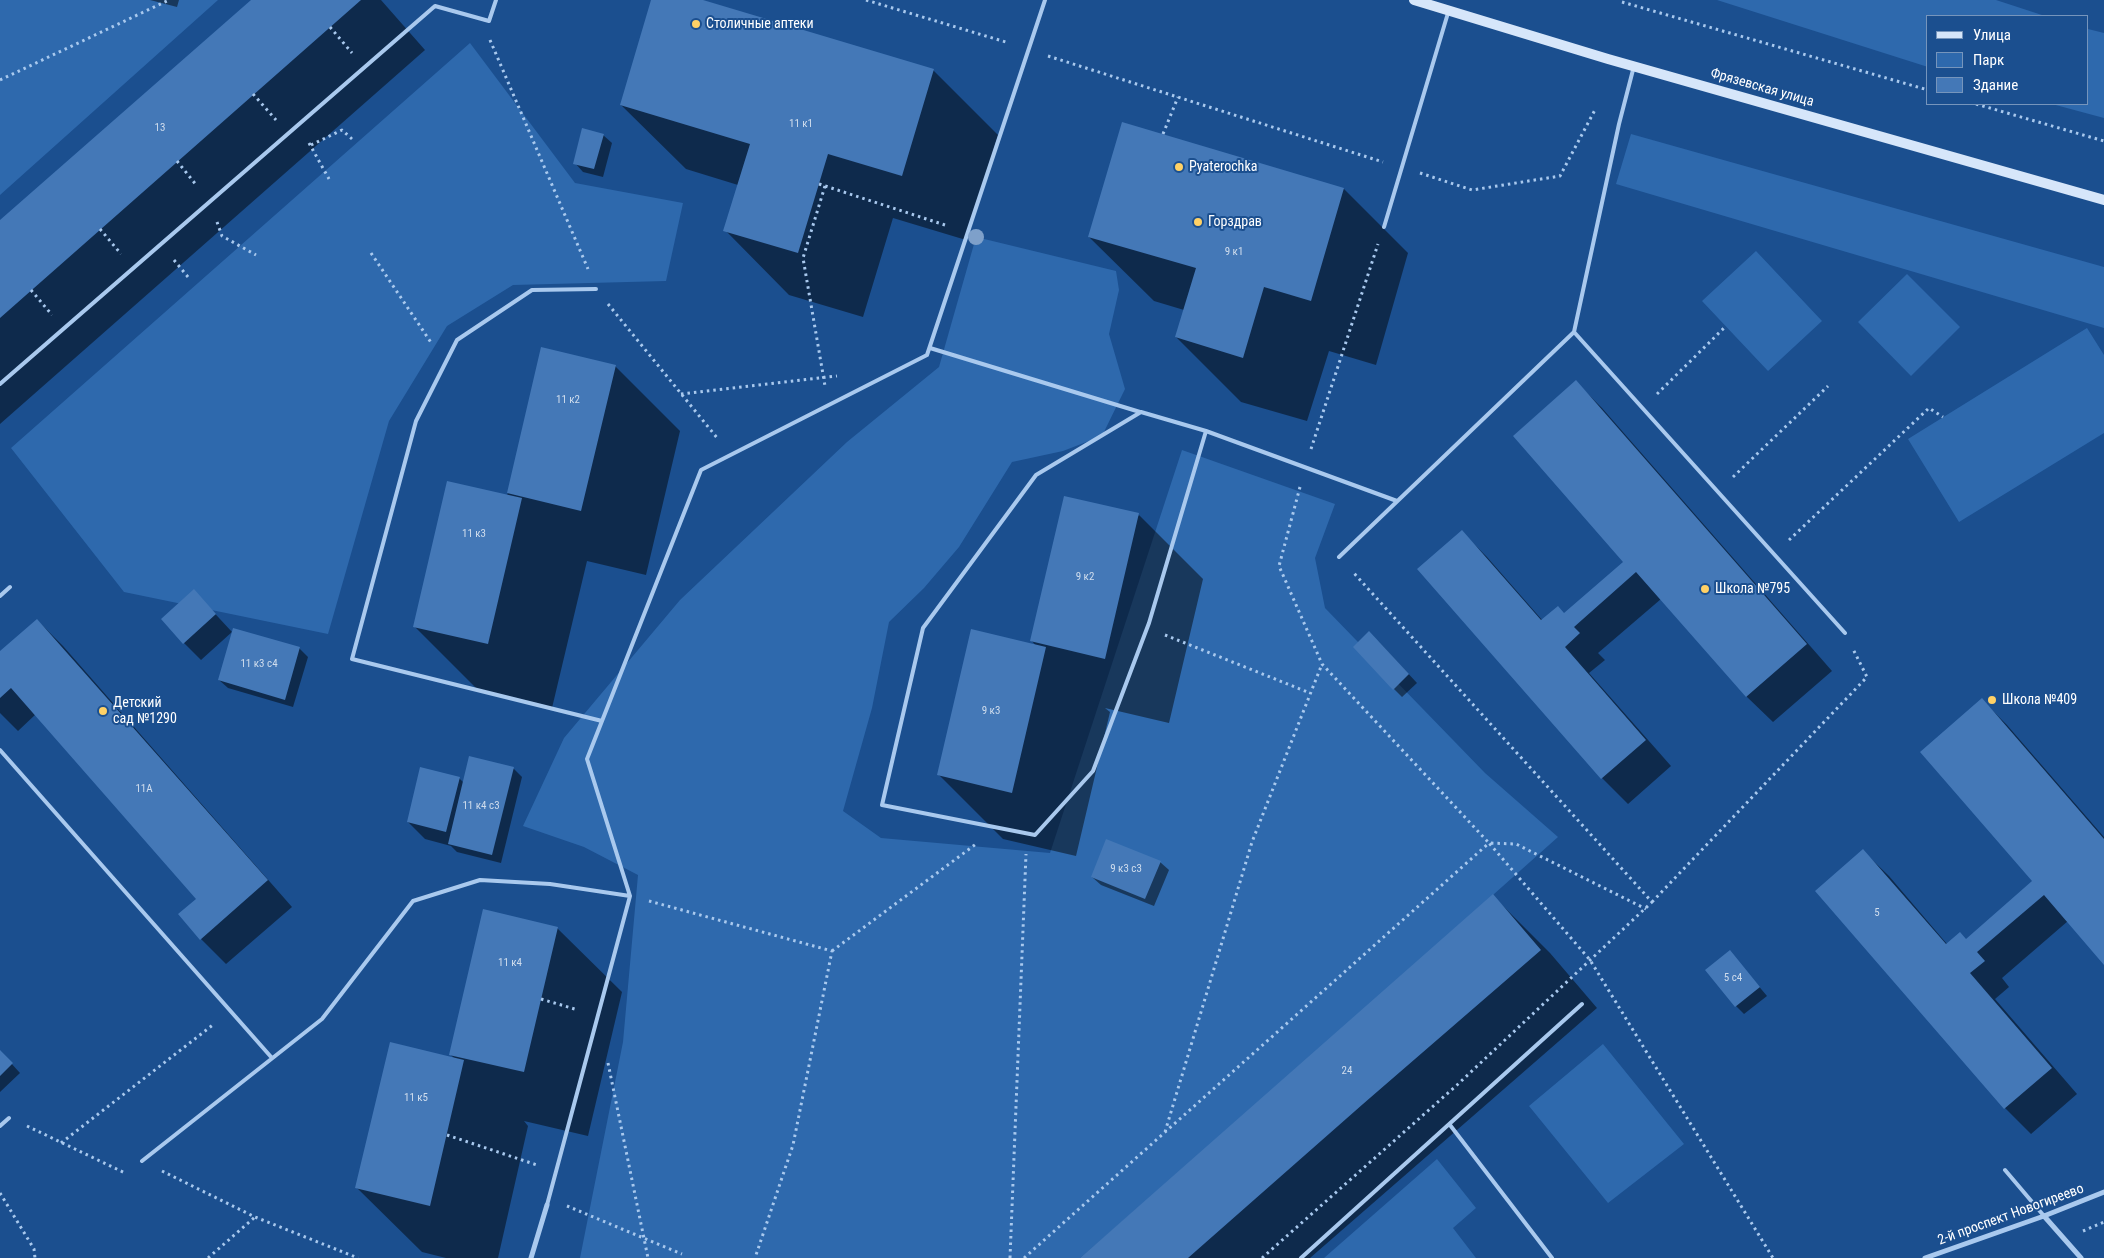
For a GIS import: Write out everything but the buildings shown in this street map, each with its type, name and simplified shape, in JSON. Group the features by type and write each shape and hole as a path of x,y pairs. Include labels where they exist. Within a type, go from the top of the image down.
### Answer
{"main road":[{"name":"Фрязевская улица","path":"1415,0 1634,66 2104,200"}],"street":[{"name":"2-й проспект Новогиреево","path":"1925,1258 2044,1216 2104,1192"},
{"path":"531,1258 547,1205"},
{"path":"2044,1216 2081,1258"}],"lane":[{"path":"0,384 434,6 489,21 496,0"},
{"path":"547,1205 630,896 587,759 701,470 928,354 1045,0"},
{"path":"1384,227 1449,10"},
{"path":"1339,557 1574,332 1619,124 1634,66"},
{"path":"596,289 532,290 457,340 416,421 352,659 602,721"},
{"path":"1574,332 1845,633"},
{"path":"930,348 1206,431 1397,501"},
{"path":"1141,412 1036,475 923,628 882,805 1035,836 1093,771 1147,628 1206,431"},
{"path":"0,596 10,587"},
{"path":"0,750 272,1058"},
{"path":"142,1161 322,1019 413,901 480,880 550,884 630,896"},
{"path":"1301,1258 1582,1004"},
{"path":"0,1126 9,1118"},
{"path":"1450,1125 1552,1258"},
{"path":"2005,1170 2044,1216"}],"path":[{"path":"0,80 169,0"},
{"path":"866,0 1029,49 1472,190 1560,176 1596,108"},
{"path":"1622,2 1926,89"},
{"path":"481,19 596,289 731,455"},
{"path":"330,27 364,67"},
{"path":"253,94 287,134"},
{"path":"1163,134 1178,97"},
{"path":"1979,105 2104,141"},
{"path":"293,129 311,145 329,179"},
{"path":"311,145 342,130 352,139"},
{"path":"177,161 210,202 222,236 256,255"},
{"path":"819,184 968,232"},
{"path":"825,186 803,258 829,406"},
{"path":"1384,227 1306,467 1278,566 1322,664 1489,843 1590,960 1773,1258"},
{"path":"100,229 133,268"},
{"path":"371,253 445,364"},
{"path":"31,290 64,329"},
{"path":"1642,408 1726,326"},
{"path":"681,394 843,376"},
{"path":"1718,491 1828,386"},
{"path":"1774,554 1930,408 1943,417"},
{"path":"1339,557 1652,902"},
{"path":"1147,628 1310,693"},
{"path":"1265,1257 1457,1085 1646,909 1867,677 1845,633"},
{"path":"1165,1132 1252,842 1322,664"},
{"path":"755,1258 794,1145 832,951 997,828"},
{"path":"1010,1258 1026,834"},
{"path":"1024,1258 1489,843 1516,844 1646,909"},
{"path":"630,896 832,951"},
{"path":"541,999 598,1016"},
{"path":"61,1143 230,1012"},
{"path":"606,1054 648,1258"},
{"path":"9,1118 126,1174 142,1161 255,1217 358,1258"},
{"path":"447,1135 557,1171"},
{"path":"0,1193 34,1249 34,1258"},
{"path":"549,1198 682,1254"},
{"path":"208,1258 255,1217"}],"green space":[{"path":"0,0 218,0 0,195"},
{"path":"1717,0 1996,0 2042,15 1926,15 1926,66"},
{"path":"2089,29 2104,33 2104,118 2056,105 2089,105"},
{"path":"470,43 575,183 683,203 666,281 513,285 447,326 389,421 328,634 124,592 11,448"},
{"path":"1631,134 2104,267 2104,328 1616,184"},
{"path":"976,237 1116,271 1119,290 1109,334 1125,389 1102,436 1063,451 1012,462 959,547 924,588 889,622 872,708 843,811 881,838 1050,853 1182,450 1335,504 1315,558 1325,608 1485,773 1558,837 1255,1107 1080,1258 580,1258 623,1042 638,875 584,847 523,826 564,738 680,600 847,442 939,367"},
{"path":"1756,251 1822,321 1768,371 1702,301"},
{"path":"1907,274 1960,327 1911,376 1858,322"},
{"path":"2087,328 2104,355 2104,433 1959,522 1908,439"},
{"path":"1603,1044 1684,1144 1608,1203 1529,1106"},
{"path":"1437,1159 1476,1208 1453,1228 1476,1258 1324,1258"}],"place":[{"name":"Столичные аптеки","path":"696,24"},
{"name":"Pyaterochka","path":"1179,167"},
{"name":"Горздрав","path":"1198,222"},
{"name":"Школа №795","path":"1705,589"},
{"name":"Школа №409","path":"1992,700"},
{"name":"Детский сад №1290","path":"103,711"}]}
